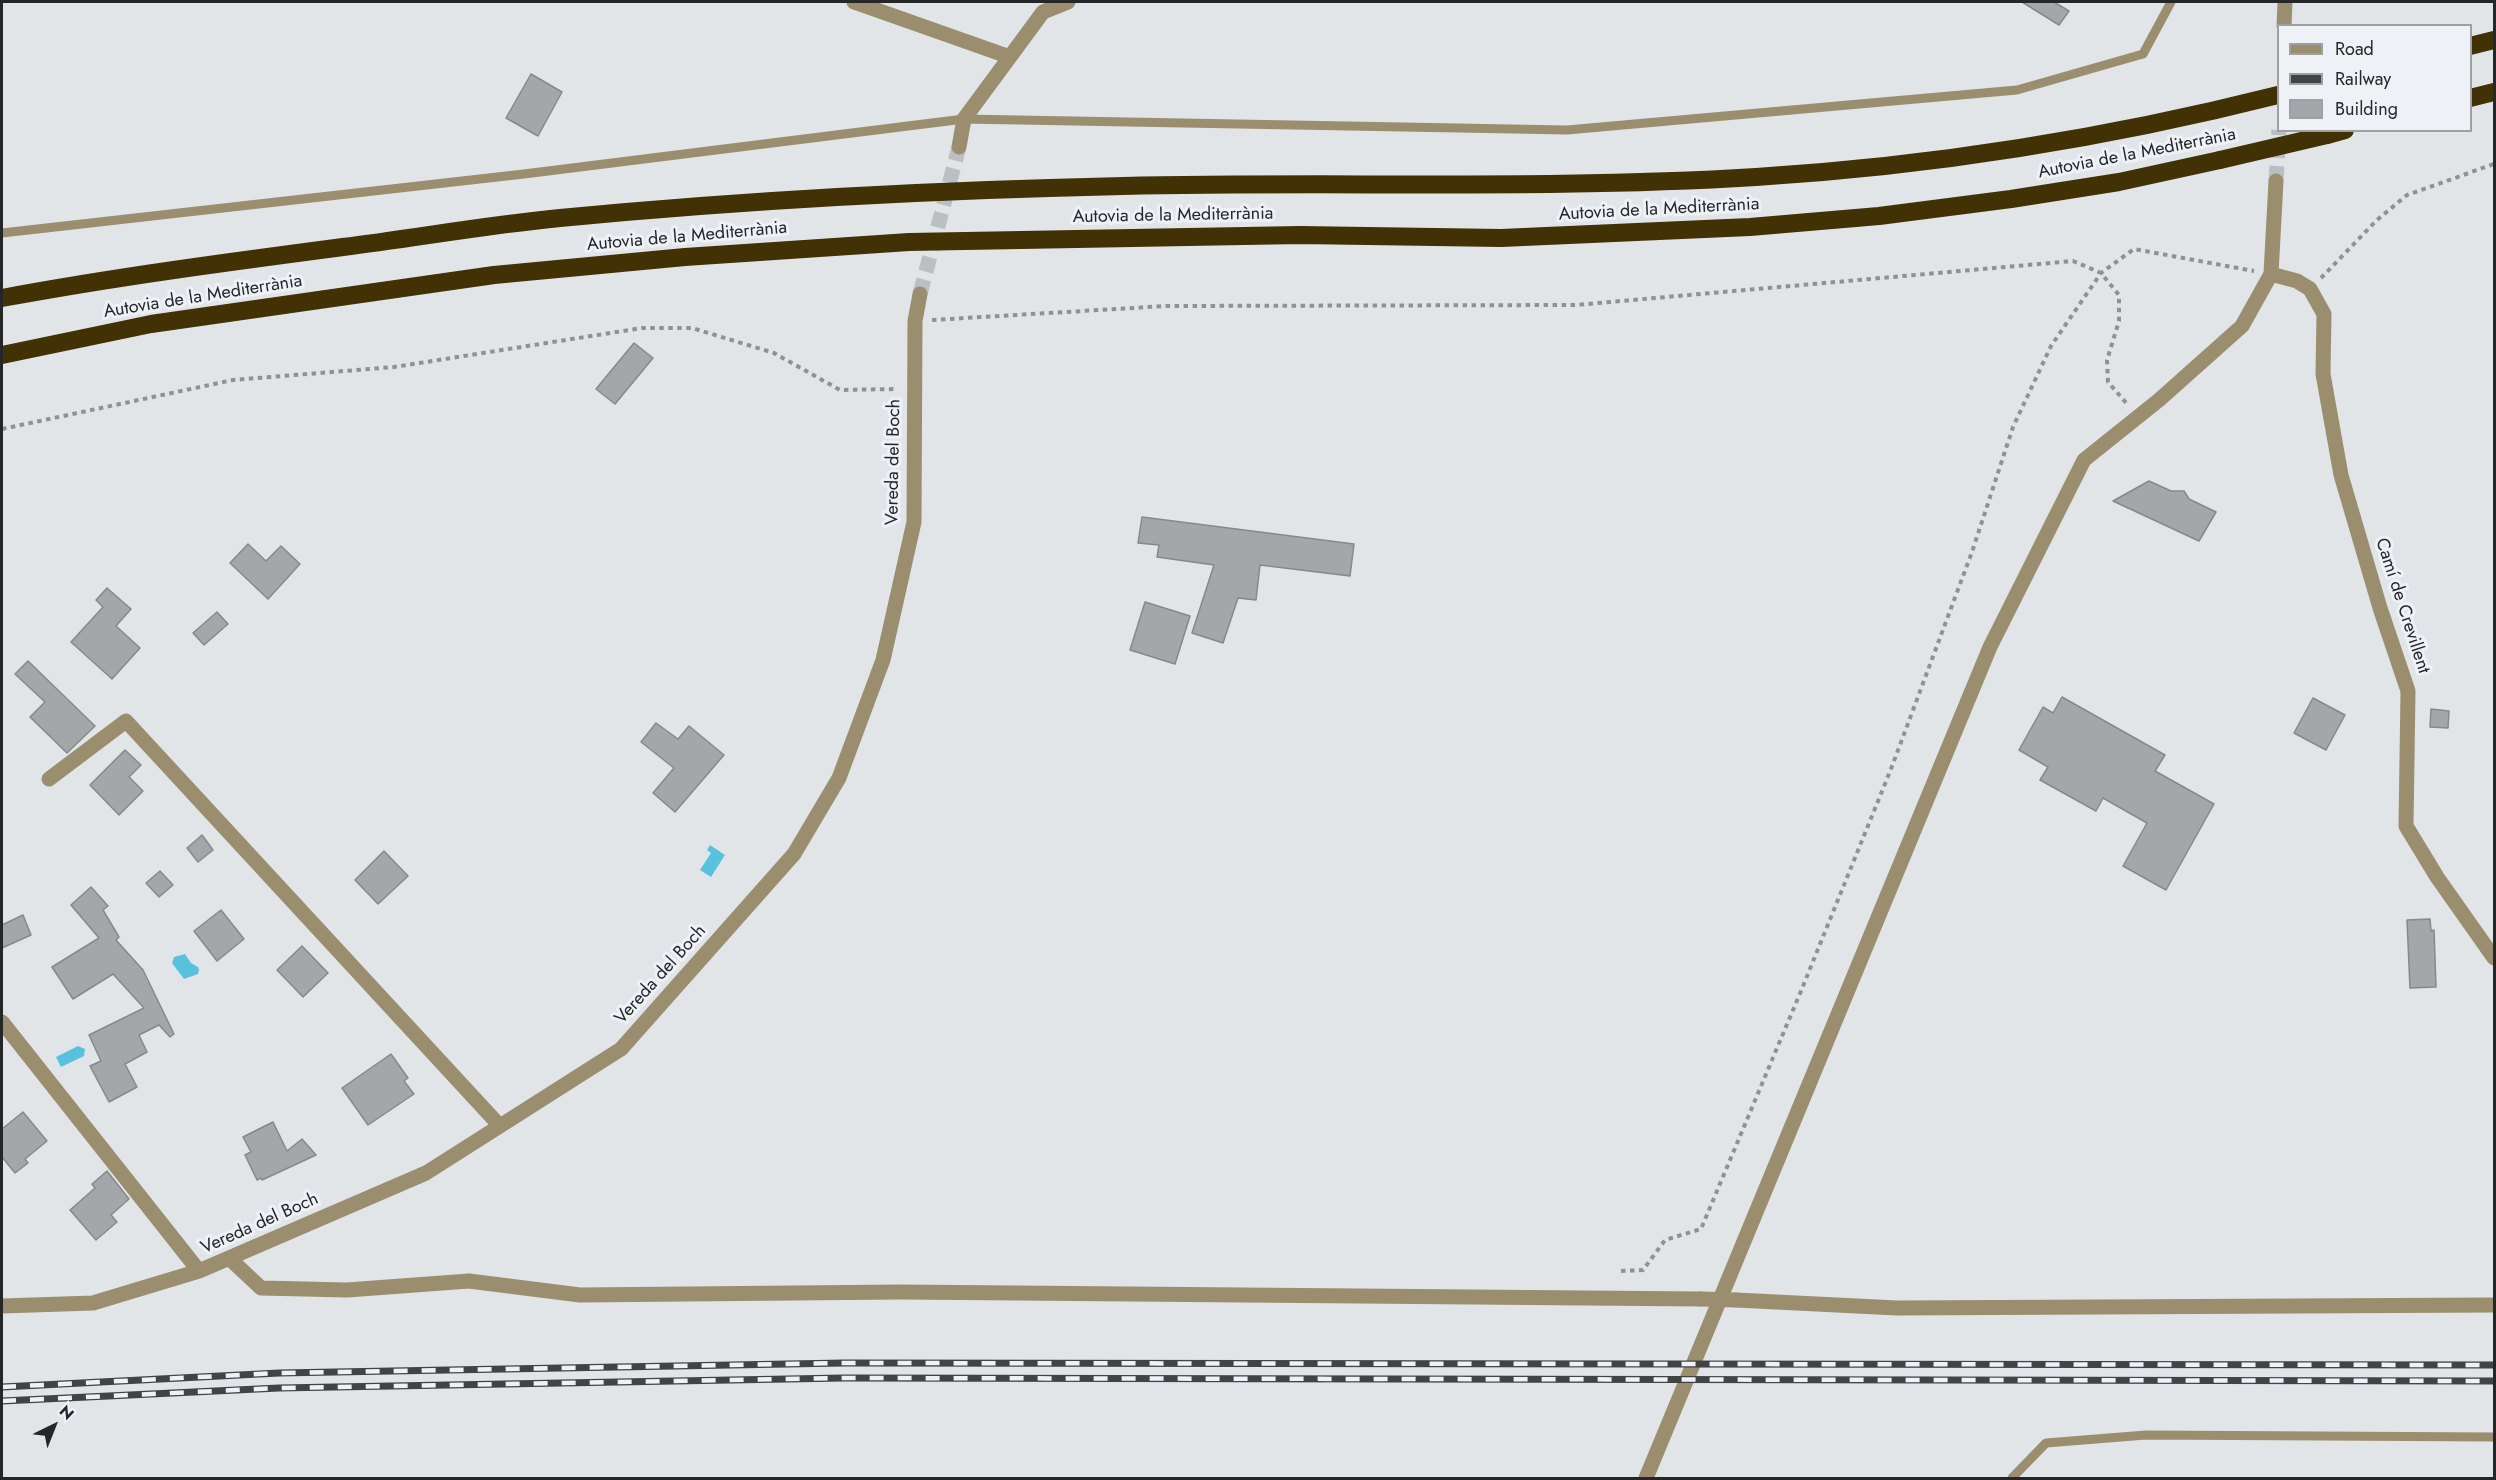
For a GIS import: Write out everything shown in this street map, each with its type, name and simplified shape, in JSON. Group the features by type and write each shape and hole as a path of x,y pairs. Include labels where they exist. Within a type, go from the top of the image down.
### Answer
{"highway":[{"path":"2472,46 2494,40"},
{"path":"2472,98 2494,92"},
{"name":"Autovia de la Mediterrània","path":"2,298 202,266 552,219 750,201 879,194 1130,186 1408,186 1649,182 1760,177 2011,150 2205,114 2277,95"},
{"name":"Autovia de la Mediterrània","path":"2,355 151,324 494,275 685,257 909,242 1300,235 1501,238 1739,228 1879,216 2011,200 2119,182 2337,132"}],"street":[{"path":"854,2 1010,57"},
{"path":"959,147 964,119 1043,12 1068,2"},
{"path":"2284,24 2285,2"},
{"path":"1646,1479 1990,647 2084,460 2140,416 2242,326 2271,274 2276,181"},
{"path":"2271,274 2297,281 2310,289"},
{"name":"Camí de Crevillent","path":"2310,289 2324,314 2323,374 2341,475 2380,608 2408,691 2406,826 2437,877 2494,958"},
{"name":"Vereda del Boch","path":"2,1306 93,1303 199,1271 426,1173 621,1049 794,854 839,778 883,660 914,522 915,321 920,294"},
{"path":"49,779 126,721 500,1126"},
{"path":"2,1023 199,1271"},
{"path":"229,1258 261,1288 347,1290 469,1281 580,1295 901,1292 1701,1299 1897,1308 2494,1305"}],"lane":[{"path":"2,233 524,174 964,119 1567,130 2017,90 2143,54 2171,2"},
{"path":"2012,1479 2046,1443 2146,1435 2494,1437"}],"path":[{"path":"2310,289 2377,220 2408,195 2494,164"},
{"path":"1621,1271 1643,1270 1665,1240 1701,1229 1891,769 1972,552 2013,427 2051,346 2101,273 2134,249 2271,274"},
{"path":"915,321 1166,306 1576,305 2073,261 2101,273 2119,296 2119,321 2107,360 2108,382 2140,416"},
{"path":"2,429 233,380 394,368 642,328 692,328 774,353 840,390 915,388"}],"water":[{"path":"710,845 725,855 711,877 700,870 711,853 707,850"},
{"path":"185,954 199,970 198,974 184,979 172,963 174,957"},
{"path":"78,1046 85,1049 84,1056 61,1067 56,1057"}],"building":[{"path":"2022,2 2054,2 2069,11 2059,25"},
{"path":"531,74 562,92 538,136 506,118"},
{"path":"634,343 653,358 615,404 596,389"},
{"path":"2149,481 2171,491 2184,491 2189,499 2216,512 2199,541 2113,501"},
{"path":"1142,517 1354,544 1350,576 1260,565 1256,600 1238,598 1223,643 1192,633 1214,565 1157,557 1159,545 1138,543"},
{"path":"248,544 266,561 281,546 300,564 268,599 230,563"},
{"path":"107,588 131,609 116,626 140,648 112,679 71,642 103,607 96,600"},
{"path":"1145,602 1190,616 1175,664 1130,650"},
{"path":"217,612 228,624 204,645 193,633"},
{"path":"28,661 95,726 67,753 30,717 45,702 15,674"},
{"path":"2062,697 2165,755 2155,771 2214,804 2166,890 2123,866 2147,823 2103,798 2096,811 2040,780 2048,767 2019,750 2043,707 2053,713"},
{"path":"2313,698 2345,715 2326,750 2294,733"},
{"path":"2431,709 2449,711 2448,728 2430,727"},
{"path":"656,723 678,739 689,726 724,755 675,812 653,793 674,768 641,742"},
{"path":"125,750 141,765 129,777 143,791 119,815 90,785"},
{"path":"202,835 213,850 198,862 187,848"},
{"path":"384,851 408,876 378,904 355,880"},
{"path":"160,871 173,885 159,897 146,883"},
{"path":"91,887 108,906 103,910 119,937 116,940 143,970 174,1034 170,1037 159,1025 139,1035 147,1052 125,1064 137,1087 109,1102 90,1066 101,1061 89,1035 144,1008 113,974 73,999 52,967 99,938 71,905"},
{"path":"221,910 244,939 217,961 194,931"},
{"path":"23,915 31,935 2,948 2,925"},
{"path":"2430,919 2431,931 2434,930 2436,987 2410,988 2407,920"},
{"path":"302,946 328,973 303,997 277,970"},
{"path":"391,1054 408,1078 404,1081 414,1094 368,1125 342,1088"},
{"path":"23,1112 47,1141 25,1159 28,1163 15,1173 2,1157 2,1129"},
{"path":"273,1122 287,1151 302,1139 316,1155 262,1180 261,1178 257,1180 245,1155 251,1152 243,1137"},
{"path":"107,1171 129,1199 111,1215 117,1222 96,1240 70,1210 95,1188 92,1184"}],"tunnel":[{"path":"2276,181 2279,132"},
{"path":"920,294 959,147"}],"railway":[{"path":"2,1387 279,1373 844,1363 2494,1365"},
{"path":"2,1401 279,1388 844,1378 2494,1381"}]}
